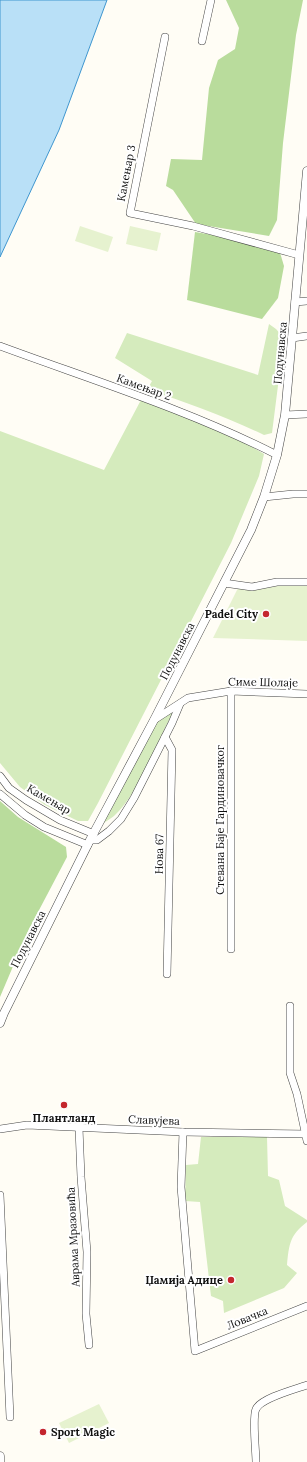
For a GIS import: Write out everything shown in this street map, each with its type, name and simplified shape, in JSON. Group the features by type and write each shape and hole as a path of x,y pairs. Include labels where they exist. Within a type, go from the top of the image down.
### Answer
{"street":[{"path":"202,41 211,0"},
{"name":"Камењар 3","path":"165,37 130,213 193,226 299,255"},
{"name":"Подунавска","path":"0,1023 90,840 154,720 251,530 264,497 277,455 285,415 307,171"},
{"path":"301,235 307,227"},
{"path":"295,302 307,300"},
{"path":"292,338 307,336"},
{"name":"Камењар 2","path":"0,346 174,410 247,439 277,455"},
{"path":"285,415 307,414"},
{"path":"264,497 307,494"},
{"path":"224,583 252,587 277,582 307,582"},
{"name":"Симе Шолаје","path":"154,720 188,698 231,691 307,694"},
{"name":"Стевана Баје Гардиновачког","path":"231,691 232,949"},
{"path":"0,794 25,815 44,827 90,840 97,840 121,820 134,798 180,704"},
{"name":"Нова 67","path":"165,737 172,750 167,974"},
{"name":"Камењар","path":"0,776 9,788 90,840"},
{"path":"290,1006 290,1073 297,1094 306,1136"},
{"name":"Славујева","path":"0,1128 27,1126 306,1136"},
{"name":"Аврама Мразовића","path":"79,1128 87,1252 86,1314 89,1345"},
{"name":"Ловачка","path":"183,1132 181,1187 195,1351 307,1306"},
{"path":"0,1195 10,1417"},
{"path":"256,1462 256,1408 262,1402 307,1385"},
{"path":"0,1456 0,1462"}],"green space":[{"path":"226,0 303,0 296,35 283,143 277,220 269,236 196,224 173,190 166,186 171,159 202,160 209,88 218,60 235,49 239,28"},
{"path":"80,226 113,237 108,252 75,241"},
{"path":"130,226 161,233 157,251 126,244"},
{"path":"195,232 278,246 284,266 278,298 262,319 187,300"},
{"path":"269,324 284,338 272,433 264,435 206,410 147,390 152,381 115,358 127,333 258,375"},
{"path":"142,398 237,438 264,454 259,476 231,543 98,803 88,821 78,821 45,805 20,787 0,763 0,431 104,470"},
{"name":"Padel City","path":"307,585 307,641 213,638 238,588 253,590 278,586"},
{"path":"175,709 132,794 114,816 101,825 159,718"},
{"path":"0,801 18,817 66,847 67,857 28,931 0,997"},
{"path":"201,1137 267,1137 268,1176 279,1180 285,1206 307,1220 307,1222 297,1231 291,1240 287,1265 297,1273 284,1288 224,1313 223,1301 211,1296 200,1202 185,1201 186,1165 198,1164"},
{"path":"99,1404 109,1423 69,1443 59,1423"}],"water":[{"path":"0,0 107,0 59,130 0,257"}],"place":[{"name":"Padel City","path":"266,614"},
{"name":"Плантланд","path":"64,1105"},
{"name":"Џамија Адице","path":"231,1280"},
{"name":"Sport Magic","path":"43,1432"}]}
